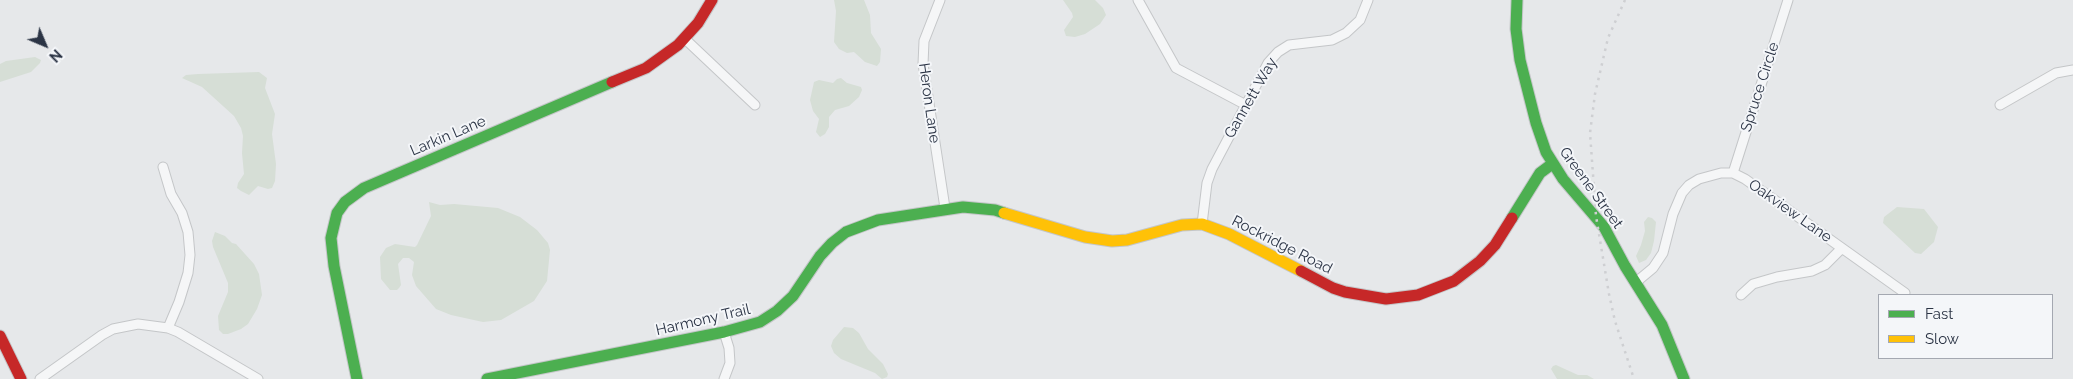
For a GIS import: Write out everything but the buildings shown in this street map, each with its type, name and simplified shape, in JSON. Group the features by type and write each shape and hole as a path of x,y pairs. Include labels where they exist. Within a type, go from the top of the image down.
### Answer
{"street":[{"name":"Larkin Lane","path":"357,379 334,266 332,238 333,224 337,213 345,202 364,188 646,68 684,38 698,23 712,0"},
{"name":"Heron Lane","path":"940,0 924,41 923,64 945,208"},
{"path":"1138,0 1176,68 1246,105"},
{"name":"Gannett Way","path":"1202,224 1207,183 1212,168 1268,63 1278,52 1289,45 1332,40 1340,37 1360,20 1368,0"},
{"name":"Greene Street","path":"1517,0 1516,29 1520,60 1536,123 1552,164 1571,189 1601,222 1635,283 1665,331 1684,379"},
{"name":"Spruce Circle","path":"1733,173 1788,0"},
{"path":"684,38 755,105"},
{"path":"2000,105 2049,76 2073,70"},
{"name":"Rockridge Road","path":"945,208 963,206 995,210 1112,242 1182,226 1202,224 1236,238 1339,290 1371,298 1401,298 1438,289 1454,281 1472,268 1495,244 1540,173 1552,164"},
{"path":"163,168 171,194 182,213 188,232 190,255 188,273 168,328"},
{"name":"Oakview Lane","path":"1635,283 1653,268 1663,253 1674,209 1682,193 1689,185 1710,175 1733,173 1745,179 1905,294"},
{"name":"Harmony Trail","path":"487,379 724,332 760,322 777,311 793,296 832,243 846,232 878,220 945,208"},
{"path":"1741,295 1753,284 1777,277 1812,271 1825,265 1842,248"},
{"path":"40,379 113,329 138,324 168,328 258,379"},
{"path":"724,332 729,348 730,363 724,379"},
{"path":"0,336 21,379"}],"shaded area":[{"path":"834,0 864,0 870,15 871,33 881,49 880,62 877,66 865,62 854,52 847,53 839,49 834,42 836,11"},
{"path":"1063,0 1095,0 1103,8 1106,15 1100,24 1085,34 1075,37 1066,36 1064,30 1073,17"},
{"path":"35,57 41,60 31,72 0,82 0,64 6,61"},
{"path":"259,72 267,78 265,88 275,114 272,134 276,164 275,181 272,188 268,189 258,186 249,195 237,188 244,174 241,128 234,116 202,87 182,78 186,75 198,74"},
{"path":"841,78 847,83 861,87 862,90 859,97 849,106 835,110 829,117 829,127 825,134 820,137 816,132 819,119 813,111 810,100 814,82 819,80 833,83"},
{"path":"429,202 440,205 454,204 498,208 520,217 537,230 548,243 550,250 547,281 534,301 501,320 483,322 451,315 436,309 416,286 412,275 414,262 409,258 403,258 398,264 401,285 397,290 390,290 381,279 380,257 386,248 395,244 415,247 417,245 431,216"},
{"path":"1897,207 1924,209 1938,227 1934,242 1921,254 1915,253 1883,223 1884,217"},
{"path":"1648,217 1656,222 1654,241 1651,253 1646,260 1639,263 1636,256 1645,231 1644,222"},
{"path":"215,232 236,244 254,264 259,274 262,295 257,309 248,324 228,334 223,334 219,330 218,316 228,292 228,283 213,247 212,241"},
{"path":"844,327 853,328 859,333 868,349 883,364 888,374 887,377 882,379 875,373 841,359 834,353 831,346 833,340"},
{"path":"1556,365 1578,375 1587,375 1594,379 1557,379 1551,369"}],"railway":[{"path":"1625,0 1608,38 1595,94 1590,133 1596,216 1609,294 1615,321 1634,379"}],"traffic: fast":[{"path":"1517,0 1516,29 1520,60 1536,123 1546,152 1563,179 1604,227 1625,266 1662,325 1684,379"},
{"path":"357,379 334,266 331,238 337,213 345,202 364,188 612,82"},
{"path":"1512,218 1540,173 1552,164"},
{"path":"487,379 724,332 760,322 777,311 793,296 820,256 832,243 846,232 878,220 963,207 995,210 1004,213"}],"traffic: slow":[{"path":"1004,213 1085,237 1112,241 1127,240 1182,225 1202,224 1229,234 1301,271"}],"traffic: jam":[{"path":"612,82 646,68 678,45 698,23 712,0"},
{"path":"1301,271 1333,288 1345,292 1386,299 1418,295 1454,281 1480,261 1495,245 1512,218"},
{"path":"0,336 21,379"}]}
